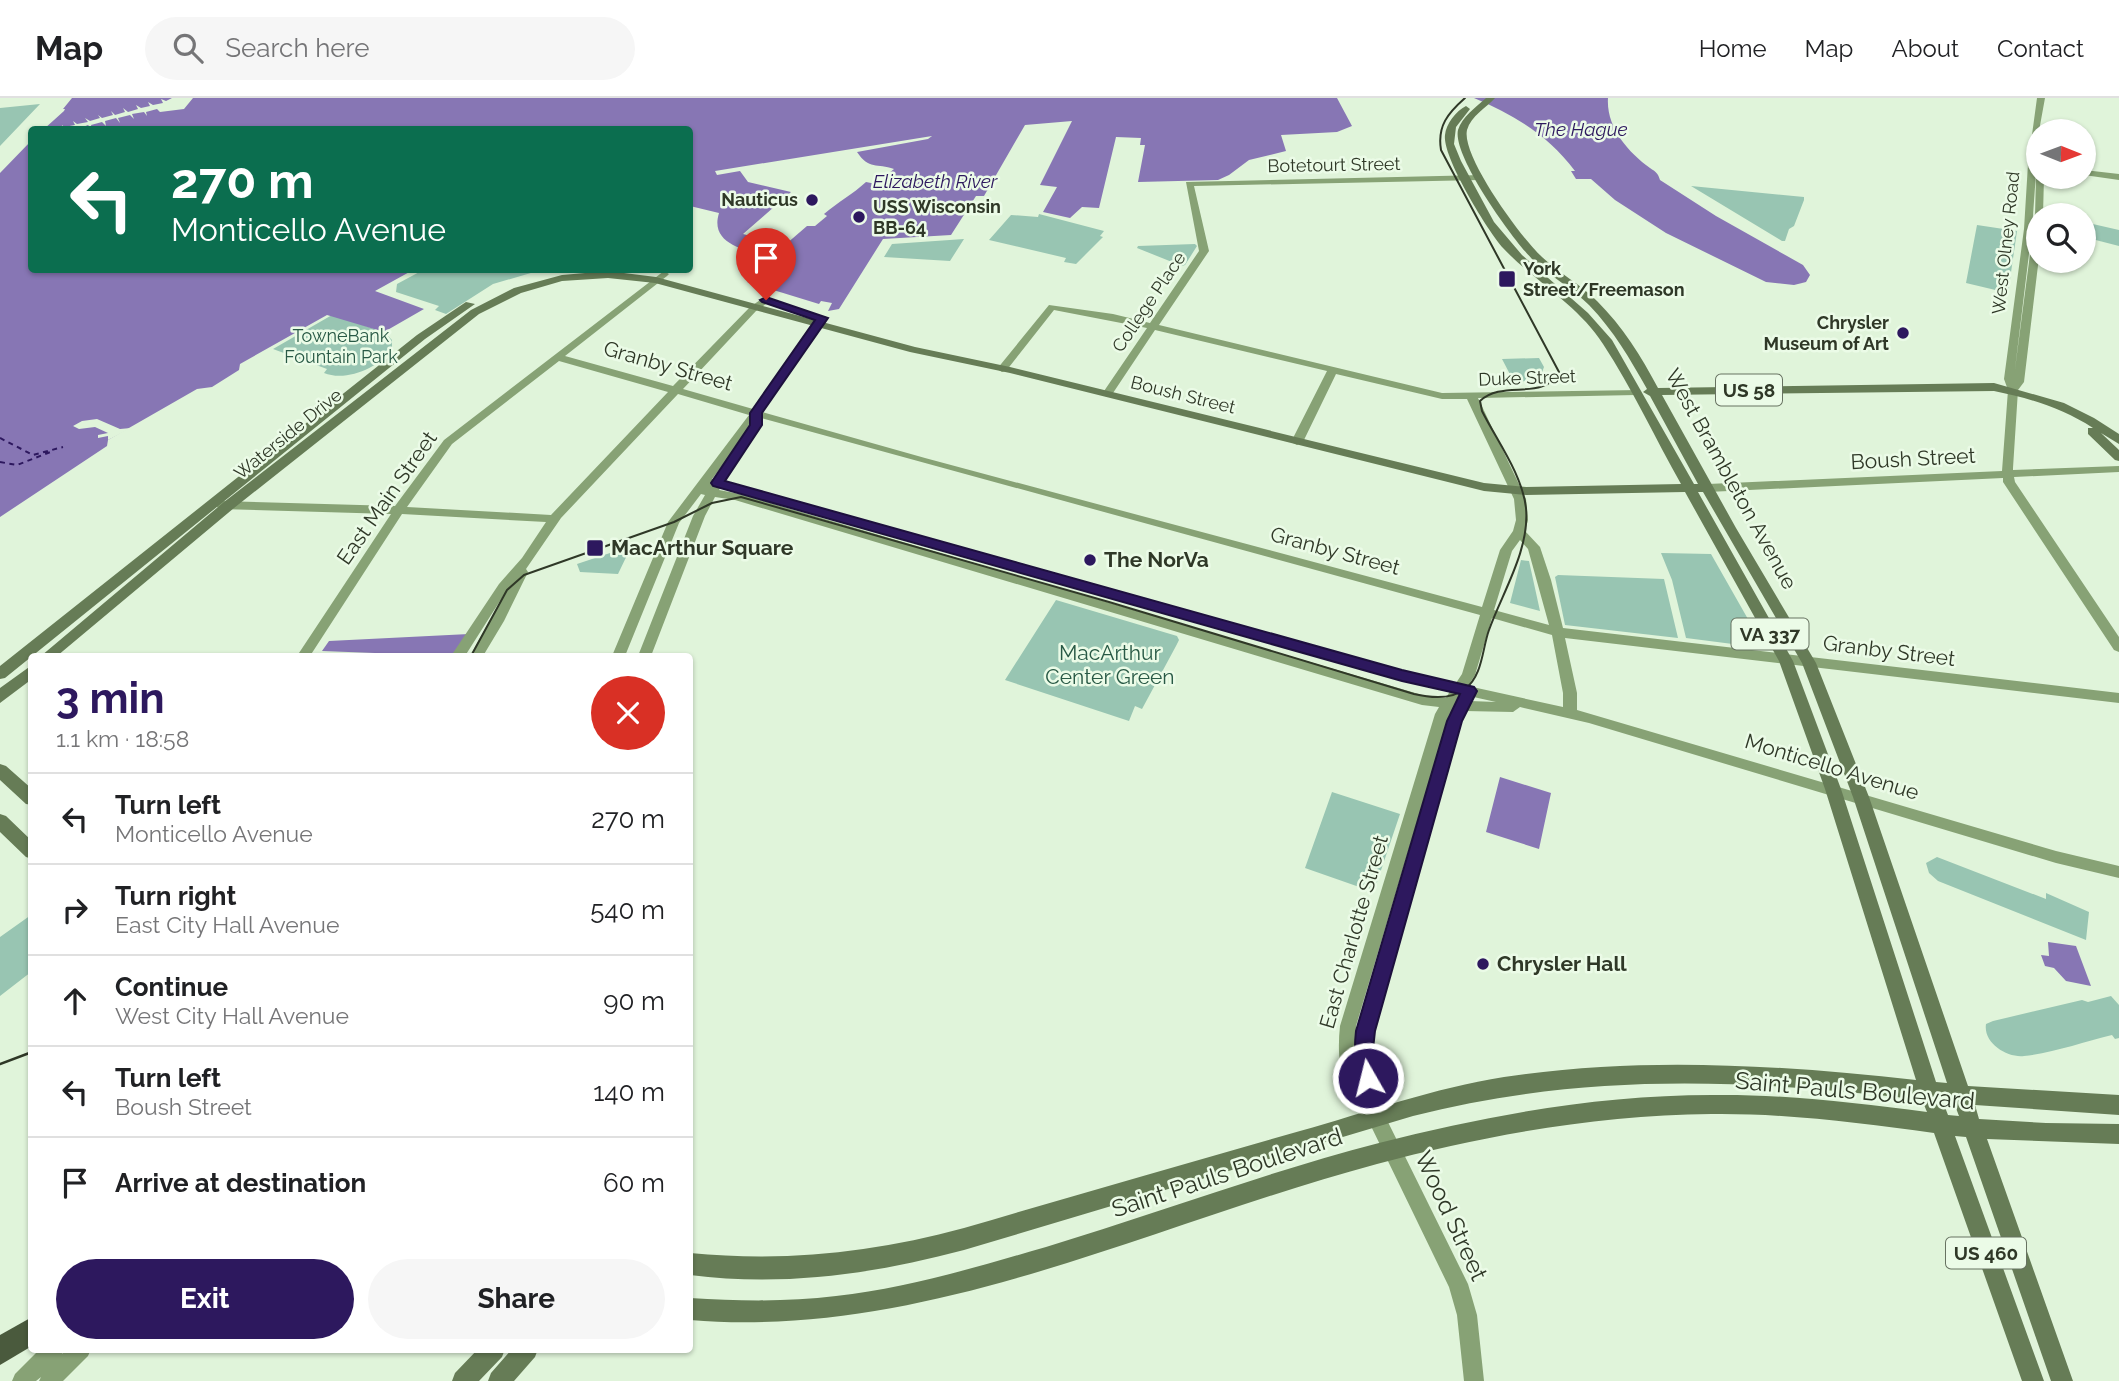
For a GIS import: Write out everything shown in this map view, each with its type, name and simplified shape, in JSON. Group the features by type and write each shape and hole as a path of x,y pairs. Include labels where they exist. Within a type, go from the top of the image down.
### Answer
{"highway":[{"path":"0,1351 28,1333"}],"main road":[{"name":"West Brambleton Avenue","path":"1478,98 1465,125 1462,141 1479,177 1504,219 1522,242 1592,302 1632,350 1809,663 1861,797 1961,1095"},
{"name":"West Brambleton Avenue","path":"1491,98 1452,127 1449,142 1452,156 1499,237 1592,323 1612,349 1786,661 1833,789 1929,1091"},
{"name":"Waterside Drive","path":"52,653 229,505 421,337 492,291 527,278 552,273"},
{"name":"Waterside Drive","path":"0,674 211,505 361,392 475,312 521,289 561,277 594,273 660,277"},
{"path":"651,273 660,277"},
{"name":"Boush Street","path":"660,277 761,303 820,322 1514,486 1708,488"},
{"name":"Duke Street","path":"1636,393 1973,385 2013,390"},
{"name":"US 58","path":"2013,390 2028,392 2072,410 2119,440"},
{"name":"US 58","path":"2013,390 2080,422 2119,457"},
{"path":"2072,410 2119,428"},
{"path":"0,697 28,673"},
{"path":"0,770 28,795"},
{"path":"0,787 28,798"},
{"path":"0,821 28,846"},
{"name":"Saint Pauls Boulevard","path":"700,1266 755,1269 826,1266 936,1248 1413,1106 1498,1088 1580,1078 1646,1074 1781,1074 2027,1102 2119,1105"},
{"name":"US 460","path":"1929,1091 2033,1381"},
{"name":"VA 337","path":"1961,1095 1972,1128"},
{"name":"Saint Pauls Boulevard","path":"693,1309 737,1313 796,1312 898,1300 972,1281 1392,1148 1541,1119 1696,1104 1813,1108 1972,1128 2119,1135"},
{"name":"US 460","path":"1972,1128 2062,1381"},
{"path":"463,1381 490,1353"},
{"path":"499,1381 524,1353"}],"street":[{"name":"West Olney Road","path":"2039,119 2041,98"},
{"path":"2046,119 2049,98"},
{"path":"2096,174 2119,177"},
{"name":"Botetourt Street","path":"1189,184 1479,177"},
{"name":"College Place","path":"1110,390 1204,251 1189,184"},
{"name":"West Olney Road","path":"2007,475 2013,390 2009,379 2032,189"},
{"name":"West Olney Road","path":"2013,390 2019,382 2032,273"},
{"name":"East Main Street","path":"305,653 439,453 462,429 660,277"},
{"path":"460,653 503,587 526,561 554,519 674,390 761,303"},
{"name":"Duke Street","path":"1005,365 1052,306 1153,327 1429,394 1472,397 1636,393"},
{"path":"619,653 662,547 678,517 708,487 820,322"},
{"name":"Granby Street","path":"558,357 1574,636 2119,698"},
{"path":"1299,437 1333,370"},
{"path":"1472,397 1514,486 1522,510 1519,532 1532,543 1538,555 1570,689 1570,713"},
{"name":"Boush Street","path":"1708,488 2119,469"},
{"path":"2007,475 2048,543 2119,647"},
{"path":"645,653 708,487"},
{"name":"Monticello Avenue","path":"708,487 1388,691 1422,700 1459,697 1570,713 1861,797 2056,857 2119,872"},
{"name":"Monticello Avenue","path":"708,487 1402,675 1459,697"},
{"path":"211,505 399,510 554,519"},
{"name":"East Charlotte Street","path":"1376,1118 1360,1103 1353,1087 1347,1061 1348,1026 1408,825 1468,674 1506,550 1519,532"},
{"path":"479,653 498,621 526,561"},
{"name":"Wood Street","path":"1376,1118 1458,1284 1466,1315 1474,1381"},
{"path":"22,1381 50,1353"},
{"path":"49,1381 77,1353"}],"green space":[{"path":"40,104 0,146 0,108"},
{"path":"1691,186 1804,197 1804,200 1794,226 1789,229 1785,241 1782,241"},
{"path":"1039,214 1104,231 1100,236 1103,237 1076,264 1064,262 1066,258 989,240 1011,215 1038,217"},
{"path":"1977,225 2017,231 2008,293 1966,283"},
{"path":"2096,225 2119,230 2119,246 2096,240"},
{"path":"964,239 950,261 884,257 892,244"},
{"path":"1138,246 1197,246 1182,266 1137,248"},
{"path":"417,273 531,273 493,284 446,314 435,310 439,306 396,292 397,284"},
{"name":"TowneBank Fountain Park","path":"332,315 384,332 392,340 392,349 371,367 342,376 324,373 327,369 273,349"},
{"path":"1539,358 1544,367 1541,375 1527,381 1514,382 1502,359"},
{"path":"631,547 618,574 580,572 577,564"},
{"path":"1661,553 1711,554 1761,642 1756,647 1686,638 1672,580"},
{"path":"1521,560 1529,561 1540,611 1510,603"},
{"path":"1555,577 1664,579 1678,638 1565,625"},
{"name":"MacArthur Center Green","path":"1056,600 1177,636 1179,640 1142,709 1135,706 1129,721 1005,680"},
{"path":"1332,792 1400,814 1375,888 1365,889 1305,868"},
{"path":"1937,857 2046,899 2046,893 2089,912 2086,940 1938,881 1929,873 1926,863"},
{"path":"28,917 28,974 0,996 0,937"},
{"path":"2111,996 2119,1005 2119,1038 2115,1039 2112,1035 2046,1052 2017,1056 1997,1048 1986,1031 1986,1024 1993,1021"}],"water":[{"name":"Elizabeth River","path":"72,98 1337,98 1352,126 1337,132 1281,135 1286,151 1249,160 1218,180 1138,182 1145,145 1140,145 1141,138 1116,137 1099,208 1082,207 1070,218 1043,212 1057,187 1040,185 1072,121 1025,125 984,196 976,196 951,235 883,239 839,309 828,311 832,303 821,301 819,304 747,282 775,259 771,257 807,226 815,226 827,216 824,214 866,182 876,184 894,169 869,164 857,152 932,136 715,171 717,175 740,171 748,182 791,192 743,234 777,243 763,255 729,243 719,231 719,213 693,207 693,126 47,126"},
{"name":"The Hague","path":"1474,98 1608,98 1611,119 1620,138 1660,180 1716,216 1803,265 1810,275 1806,282 1794,285 1766,282 1666,233 1615,200 1591,179 1576,179 1571,171 1575,171 1565,158 1529,127"},
{"path":"28,144 28,273 408,273 375,291 424,309 384,332 327,315 240,364 239,370 212,387 197,389 108,440 107,446 0,517 0,173"},
{"path":"469,634 456,653 322,651 329,641"},
{"path":"1500,777 1551,793 1539,849 1486,832"},
{"path":"2048,942 2076,946 2091,986 2066,981 2054,968 2045,966 2041,955 2049,956"}],"pier":[{"path":"172,98 193,98 184,109 160,112 157,109 146,112 147,116 144,112 132,114 134,119 130,115 118,118 120,123 116,118 105,121 106,126 102,122 91,126 70,126 75,125 73,121 77,124 88,122 85,118 90,121 100,118 98,115 102,118 113,115 111,111 115,115 125,112 123,108 128,112 138,109 136,105 141,108 150,106 148,102 153,105 163,103 161,99 166,101"},
{"path":"97,419 120,429 131,428 108,440 108,436 98,438 98,435 108,433 95,427 79,429 73,426 82,421"}],"ferry route":[{"path":"0,438 33,455 63,447"},
{"path":"0,462 17,465 53,451"}],"tram line":[{"path":"473,653 507,590 524,575 674,522 712,503 741,497 1109,602 1414,694 1441,697 1459,693 1471,683 1479,669 1489,630 1514,571 1526,524 1526,508 1520,483 1482,411 1480,401 1500,391 1543,386 1552,381 1559,372 1441,150 1442,127 1465,98"},
{"path":"0,1064 28,1054"}],"place":[{"name":"Nauticus","path":"812,200"},
{"name":"USS Wisconsin BB-64","path":"859,217"},
{"name":"York Street/Freemason","path":"1507,279"},
{"name":"Chrysler Museum of Art","path":"1903,333"},
{"name":"MacArthur Square","path":"595,548"},
{"name":"The NorVa","path":"1090,560"},
{"name":"Chrysler Hall","path":"1483,964"}],"route":[{"path":"766,300 822,318 756,413 756,425 718,483 1402,675 1469,691 1455,721 1365,1031 1363,1049 1368,1078"}]}
